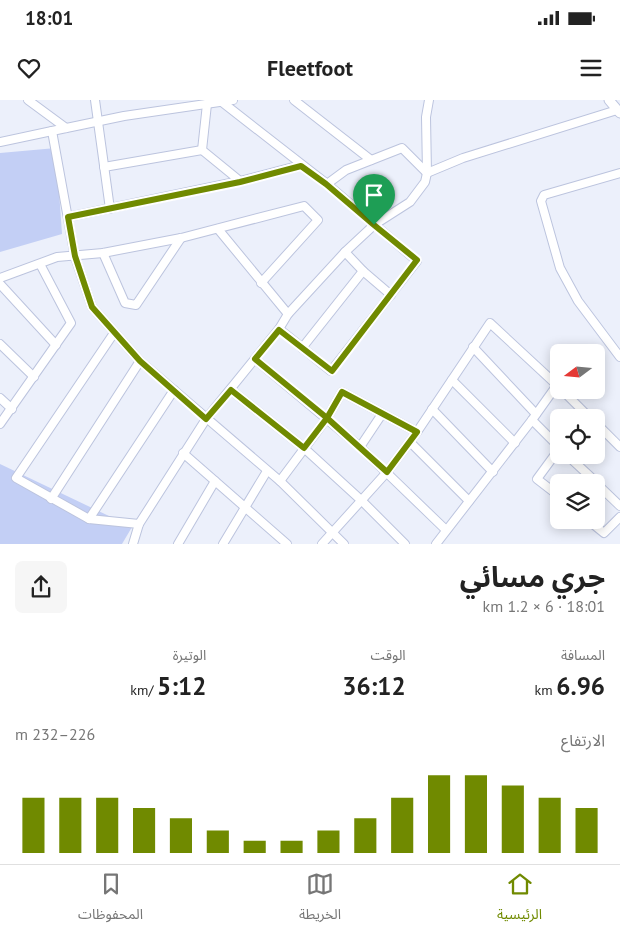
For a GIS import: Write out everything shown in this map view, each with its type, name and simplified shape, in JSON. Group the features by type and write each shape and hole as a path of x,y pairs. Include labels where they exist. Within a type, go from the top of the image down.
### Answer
{"street":[{"path":"28,100 66,128"},
{"path":"95,100 110,209"},
{"path":"0,142 189,103 207,104 233,100"},
{"path":"294,100 371,160"},
{"path":"133,544 139,524 183,453 206,419 279,330 288,314 345,252 374,225 410,202 425,182 427,173 426,117 429,100"},
{"path":"427,173 463,158 618,111 609,100"},
{"path":"222,101 417,260 332,371 279,330"},
{"path":"202,150 207,104"},
{"path":"52,131 75,256 92,307 140,361 266,471 280,481 344,544"},
{"path":"326,184 346,170 402,148 427,173"},
{"path":"104,167 202,150 240,182"},
{"path":"68,217 240,182 301,166"},
{"path":"620,173 544,195 541,201 560,268 578,301 620,357"},
{"path":"0,278 57,257 104,253 181,238 304,206 318,220 261,283"},
{"path":"218,229 288,314"},
{"path":"104,253 125,303 136,306 181,238"},
{"path":"345,252 391,295"},
{"path":"0,424 71,323 40,264"},
{"path":"302,348 363,270"},
{"path":"0,284 56,345"},
{"path":"322,544 362,502 410,442 490,322 550,379"},
{"path":"114,333 16,478 89,519 139,524"},
{"path":"0,344 34,376"},
{"path":"473,347 550,437"},
{"path":"255,359 360,447 446,530"},
{"path":"51,499 140,361"},
{"path":"452,380 515,443"},
{"path":"89,519 174,390"},
{"path":"231,390 304,448 405,544"},
{"path":"280,481 327,418 342,392 417,432"},
{"path":"0,398 12,409"},
{"path":"436,544 550,398"},
{"path":"571,399 581,409"},
{"path":"432,409 493,472"},
{"path":"360,447 382,414"},
{"path":"605,433 620,447"},
{"path":"410,442 469,501"},
{"path":"183,453 287,544"},
{"path":"550,461 537,479 550,489"},
{"path":"576,464 587,474"},
{"path":"225,543 266,471"},
{"path":"178,544 215,481"},
{"path":"605,492 620,506"},
{"path":"599,529 604,533 620,517"}],"shaded area":[{"path":"56,148 62,234 0,252 0,153"},
{"path":"0,464 132,527 122,544 0,544"}],"route":[{"path":"374,225 326,184 301,166 240,182 68,217 75,256 92,307 140,361 206,419 231,390 304,448 327,418 387,472 417,432 342,392 327,418 255,359 279,330 332,371 417,260 374,225"}]}
